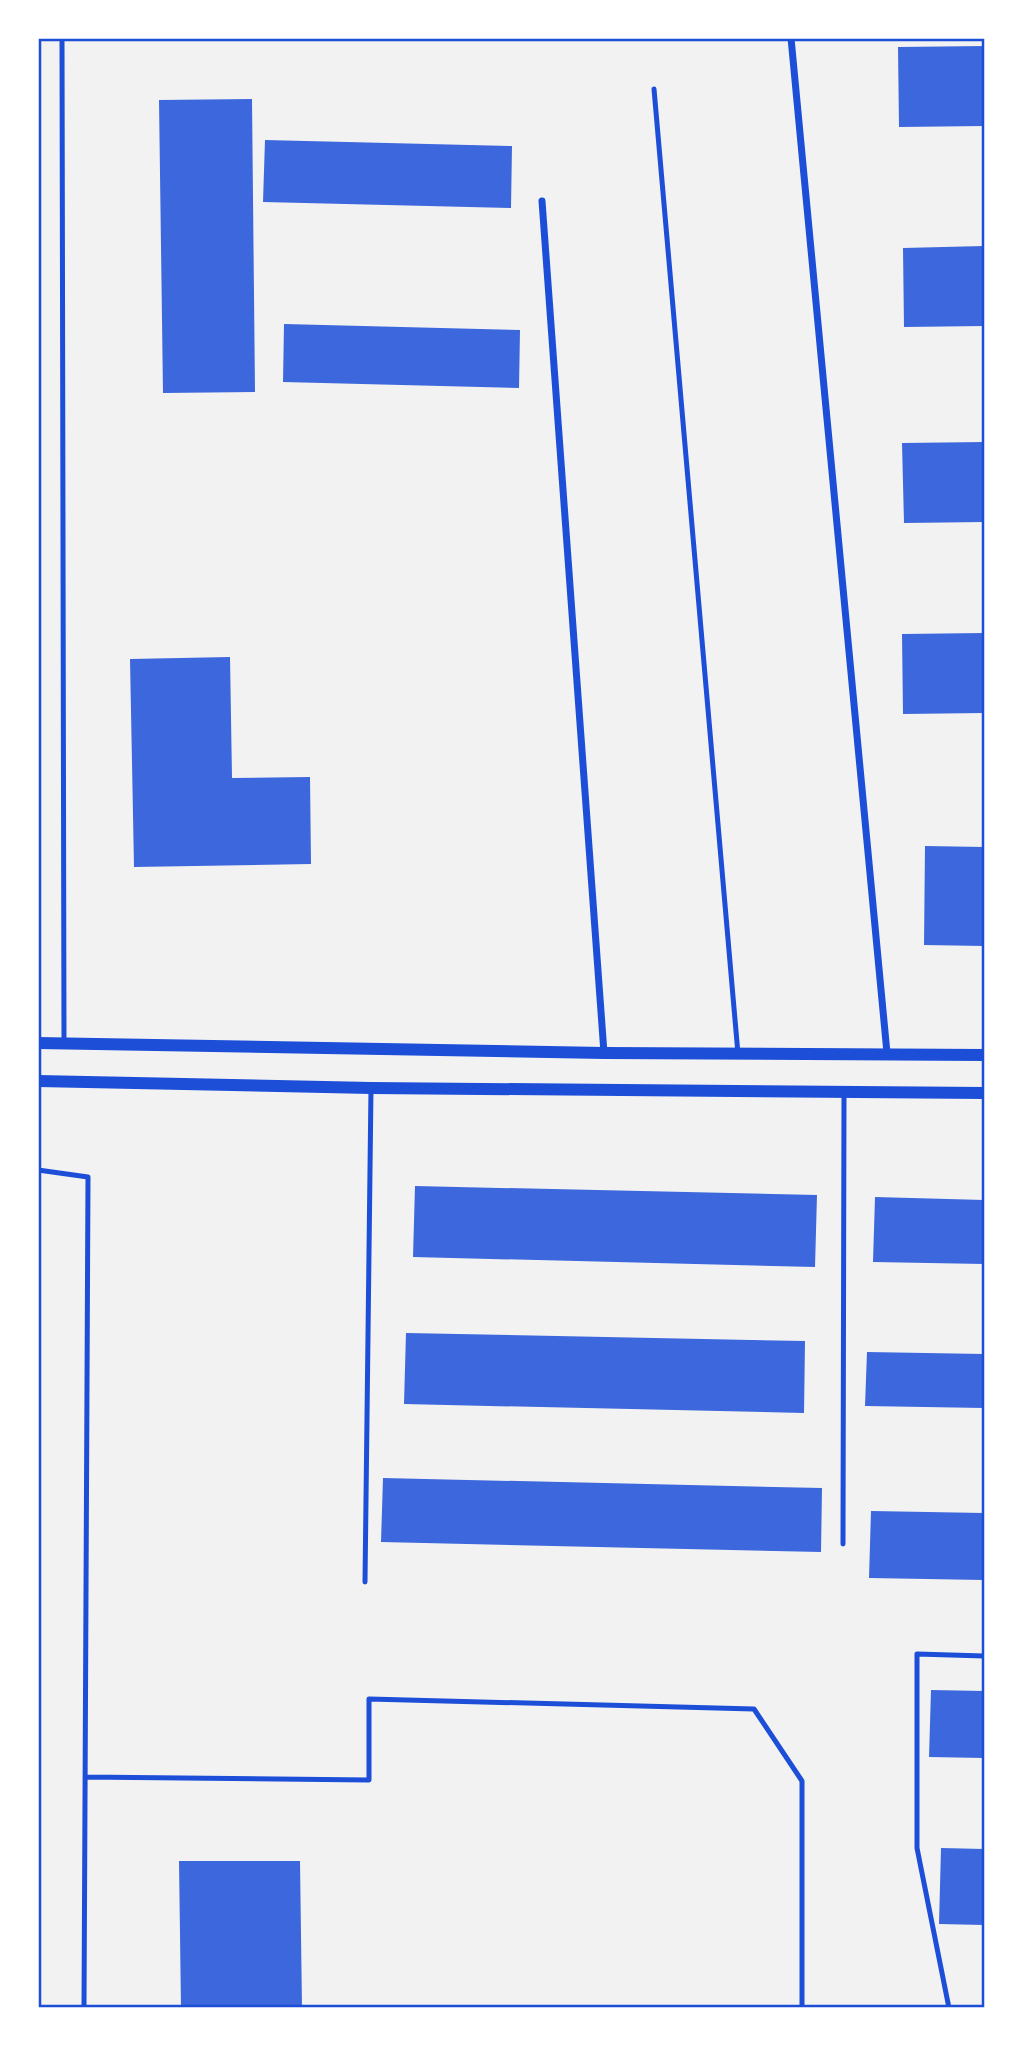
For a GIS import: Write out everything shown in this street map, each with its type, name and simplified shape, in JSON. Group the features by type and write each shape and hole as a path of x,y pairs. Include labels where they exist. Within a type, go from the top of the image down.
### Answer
{"street":[{"path":"791,38 887,1053"},
{"path":"542,201 604,1053"},
{"path":"38,1042 604,1053 985,1055"},
{"path":"38,1082 371,1088 985,1093"}],"lane":[{"path":"62,38 64,1043"},
{"path":"654,89 738,1054"},
{"path":"365,1582 371,1088"},
{"path":"843,1544 844,1092"},
{"path":"38,1170 88,1177 84,2007"},
{"path":"949,2007 917,1848 917,1654 985,1656"},
{"path":"85,1777 369,1780 369,1699 754,1709 802,1781 802,2007"}],"building":[{"path":"984,46 984,126 899,127 898,47"},
{"path":"252,99 255,392 163,393 159,100"},
{"path":"265,140 512,146 511,208 263,202"},
{"path":"984,246 984,326 904,327 903,248"},
{"path":"284,324 520,330 519,388 283,382"},
{"path":"984,442 984,522 904,523 902,443"},
{"path":"984,633 984,713 903,714 902,634"},
{"path":"230,657 232,778 310,777 311,864 134,867 130,659"},
{"path":"925,846 984,847 984,946 924,945"},
{"path":"415,1186 817,1195 815,1267 413,1257"},
{"path":"875,1197 984,1200 984,1264 873,1262"},
{"path":"406,1333 805,1341 804,1413 404,1404"},
{"path":"867,1352 984,1354 984,1408 865,1406"},
{"path":"383,1478 822,1488 821,1552 381,1542"},
{"path":"871,1511 984,1513 984,1580 869,1578"},
{"path":"931,1690 984,1691 984,1758 929,1757"},
{"path":"941,1848 984,1849 984,1925 939,1924"},
{"path":"179,1861 300,1861 302,2008 181,2008"}]}
